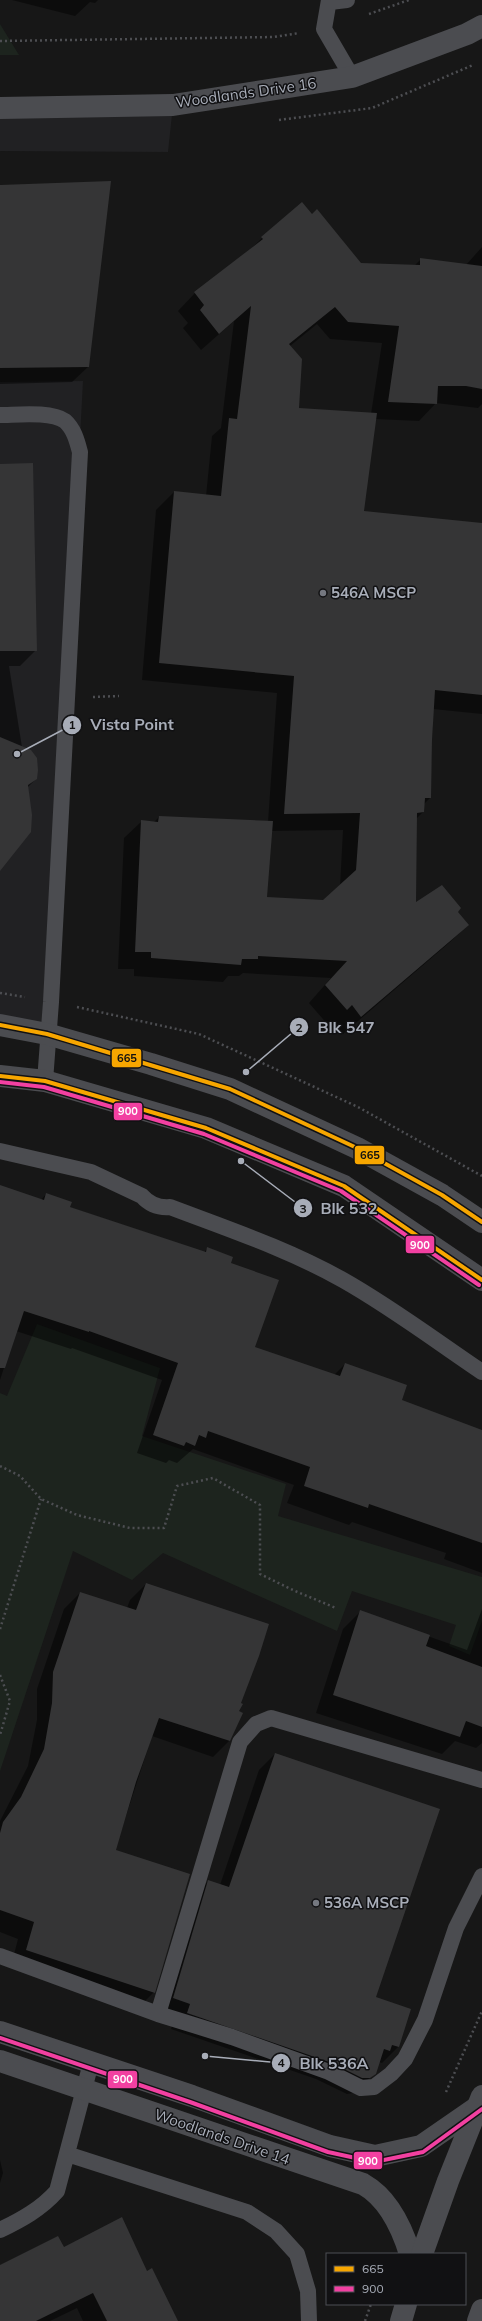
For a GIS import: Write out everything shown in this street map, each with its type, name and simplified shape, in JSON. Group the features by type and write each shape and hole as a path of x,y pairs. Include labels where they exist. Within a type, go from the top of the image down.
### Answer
{"street":[{"name":"Woodlands Drive 16","path":"0,108 173,105 352,78 467,34 482,26"},
{"path":"0,1025 47,1034 151,1064 230,1089 357,1148 442,1195 482,1222"},
{"path":"0,1076 45,1081 206,1128 344,1186 482,1280"},
{"name":"Woodlands Drive 14","path":"0,2032 192,2096 330,2146 375,2156 421,2146 479,2102"},
{"name":"Woodlands Drive 14","path":"0,2062 363,2184 373,2190 385,2204 398,2224 410,2253"},
{"path":"422,2253 479,2102"},
{"path":"401,2321 406,2305"},
{"path":"478,2321 482,2310"}],"lane":[{"path":"347,0 329,1 324,29 352,78"},
{"path":"0,415 50,416 64,421 75,434 80,452 51,1002 47,1034 45,1081"},
{"path":"0,1151 91,1172 142,1196 147,1202 162,1207 170,1207 276,1247 342,1280 401,1316 482,1372"},
{"path":"158,2014 240,1742 256,1724 271,1718 482,1780"},
{"path":"0,1956 158,2014 329,2072 361,2088 374,2087 391,2074 405,2059 426,2020 456,1928 482,1876"},
{"path":"0,2230 48,2202 57,2191 91,2063"},
{"path":"67,2154 247,2212 276,2231 297,2254 308,2291 309,2321"}],"path":[{"path":"366,15 409,0"},
{"path":"0,40 274,37 324,29"},
{"path":"0,1466 20,1476 41,1499 77,1514 130,1528 164,1528 177,1486 213,1478 260,1505 260,1574 294,1591 336,1608"},
{"path":"0,1629 41,1499"},
{"path":"0,1675 10,1701 0,1734"},
{"path":"445,2093 482,2011"},
{"path":"364,2321 371,2305"}],"shaded area":[{"path":"0,24 19,55 0,55"},
{"path":"173,105 168,152 0,151 0,106"},
{"path":"83,381 51,991 47,1033 0,1024 0,382"},
{"path":"37,1324 160,1368 142,1436 286,1484 278,1516 482,1577 482,1621 470,1655 449,1646 456,1625 352,1591 337,1631 163,1553 132,1580 73,1551 0,1771 0,1393 7,1396"}],"building":[{"path":"111,181 89,367 0,368 0,185"},
{"path":"302,202 312,214 317,209 361,263 420,265 420,258 482,266 482,389 466,386 438,386 437,404 388,402 399,326 348,322 335,307 289,344 302,359 299,408 377,413 364,511 482,523 482,695 435,690 431,798 425,798 424,812 417,813 416,902 442,885 461,908 458,912 469,925 361,1017 352,1005 347,1010 325,985 347,961 258,956 258,959 242,959 241,965 151,958 151,952 135,952 141,820 158,822 159,816 273,821 267,897 323,900 356,870 360,813 284,814 294,676 159,663 174,491 221,496 229,418 237,419 251,306 219,334 200,310 204,305 194,292 263,239 261,237"},
{"path":"33,463 37,651 0,651 0,464"},
{"path":"0,737 31,750 37,758 38,770 37,779 28,785 32,815 31,832 0,871"},
{"path":"0,1185 44,1200 46,1193 72,1202 70,1207 206,1252 207,1247 233,1257 231,1263 279,1280 255,1347 340,1376 345,1363 407,1385 402,1400 482,1430 482,1543 369,1504 368,1508 304,1486 310,1467 208,1431 206,1438 199,1435 195,1446 186,1442 184,1446 153,1435 178,1363 89,1331 24,1311 5,1368 0,1368"},
{"path":"146,1583 269,1624 259,1656 241,1703 243,1704 239,1711 243,1713 230,1741 159,1718 136,1782 116,1850 190,1874 155,1993 26,1950 34,1922 0,1910 0,1833 3,1822 21,1797 44,1749 52,1703 53,1672 80,1592 136,1610"},
{"path":"360,1610 430,1635 426,1646 482,1667 482,1727 466,1721 460,1737 333,1695"},
{"name":"536A MSCP","path":"275,1753 440,1809 376,1997 411,2009 399,2047 392,2045 390,2051 384,2049 376,2074 370,2078 362,2078 332,2063 187,2013 190,2004 173,1998 208,1880 229,1887"},
{"path":"122,2217 147,2271 152,2268 178,2321 107,2321 93,2293 36,2321 0,2321 0,2265 58,2236 64,2247"}],"transit line":[{"name":"665","path":"0,1025 47,1034 230,1089 357,1148 442,1195 482,1222"},
{"name":"665","path":"0,1076 45,1081 206,1128 344,1186 482,1280"},
{"name":"900","path":"0,1082 44,1087 204,1134 341,1191 479,1285"},
{"name":"900","path":"0,2038 190,2102 328,2152 374,2162 423,2152 482,2109"}],"place":[{"name":"546A MSCP","path":"323,593"},
{"name":"Vista Point","path":"17,754"},
{"name":"Blk 547","path":"246,1072"},
{"name":"Blk 532","path":"241,1161"},
{"name":"536A MSCP","path":"316,1903"},
{"name":"Blk 536A","path":"205,2056"}]}
